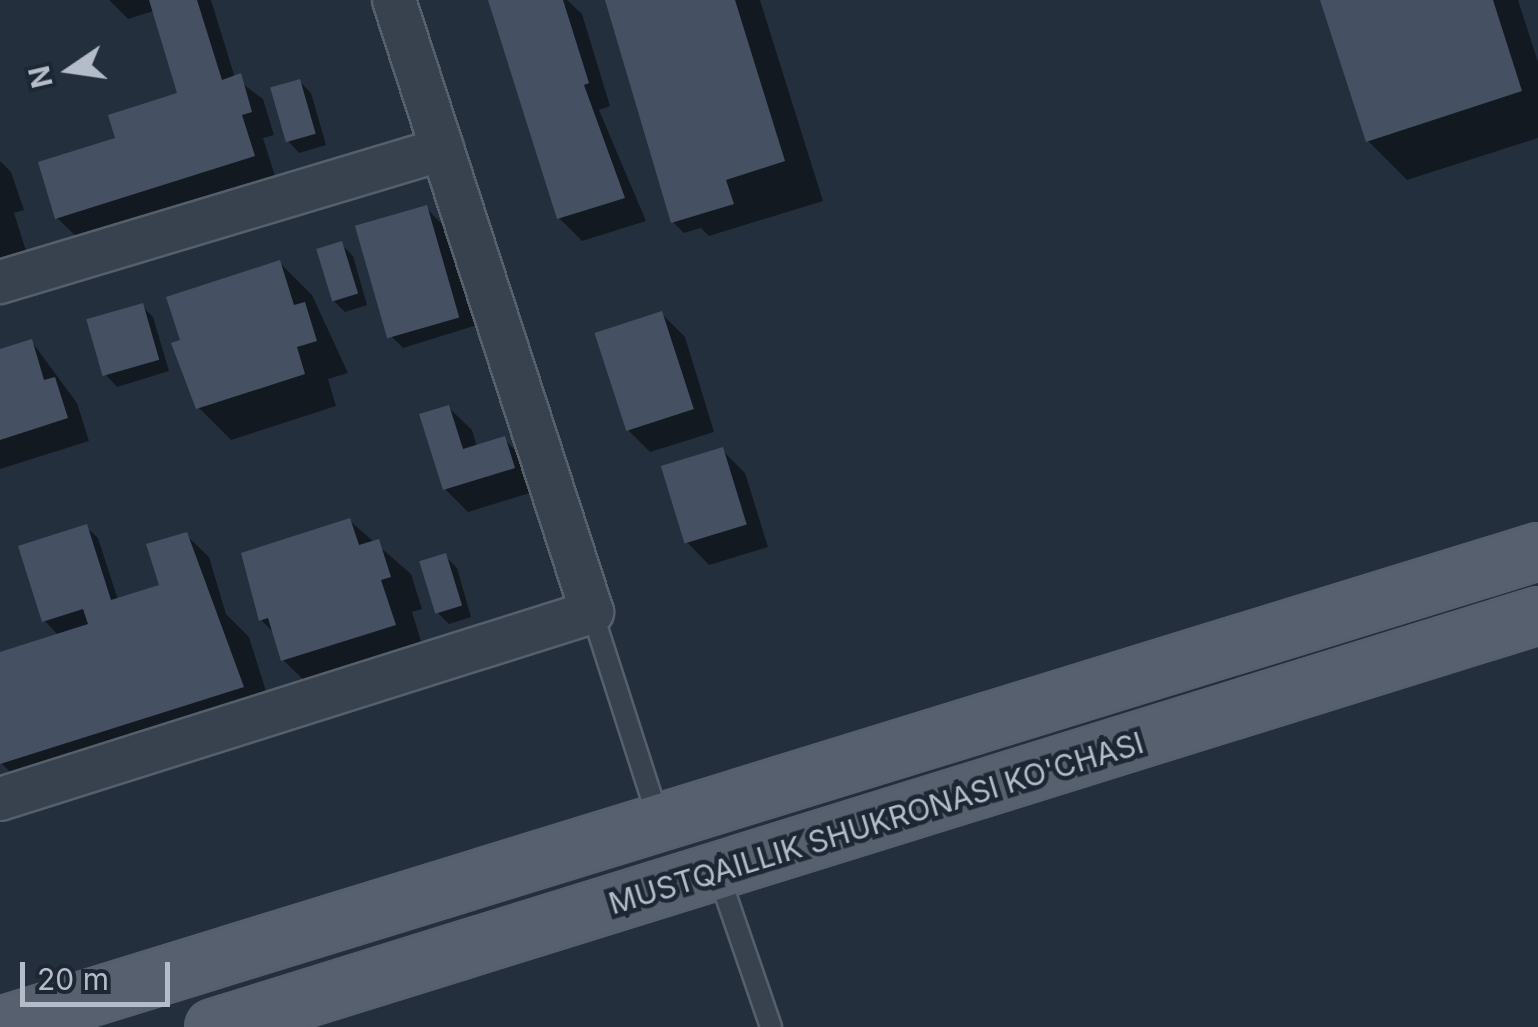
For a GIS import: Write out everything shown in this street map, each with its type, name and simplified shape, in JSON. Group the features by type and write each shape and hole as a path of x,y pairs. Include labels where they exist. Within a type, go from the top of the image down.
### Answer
{"main road":[{"name":"MUSTQAILLIK SHUKRONASI KO'CHASI","path":"659,822 1538,551"},
{"name":"MUSTQAILLIK SHUKRONASI KO'CHASI","path":"214,1027 1538,615"},
{"path":"0,1025 659,822"}],"street":[{"path":"0,800 592,612 394,0"},
{"path":"0,282 442,149"}],"lane":[{"path":"592,612 659,822"},
{"path":"718,873 770,1027"}],"building":[{"path":"149,0 197,0 222,80 241,73 252,112 242,115 255,156 55,219 38,162 115,138 108,115 177,93"},
{"path":"488,0 563,0 589,83 584,85 625,198 557,219"},
{"path":"605,0 735,0 785,161 726,180 734,204 671,223"},
{"path":"1320,0 1493,0 1522,91 1366,142"},
{"path":"300,79 316,134 286,142 270,88"},
{"path":"427,205 459,317 387,338 355,226"},
{"path":"342,241 358,294 332,301 316,249"},
{"path":"280,260 294,305 305,302 317,341 297,347 305,374 196,409 171,343 180,340 166,297"},
{"path":"143,303 159,360 103,376 86,319"},
{"path":"662,311 694,409 626,431 594,333"},
{"path":"32,339 44,380 55,377 68,418 0,440 0,349"},
{"path":"449,405 463,449 505,436 515,468 443,490 419,414"},
{"path":"723,447 747,524 685,543 661,466"},
{"path":"350,518 359,545 379,539 391,577 381,580 396,625 281,661 268,618 259,621 241,553"},
{"path":"87,524 111,600 159,585 146,544 187,532 244,687 0,764 0,652 88,624 83,609 42,622 18,546"},
{"path":"446,553 462,606 435,614 419,561"}]}
